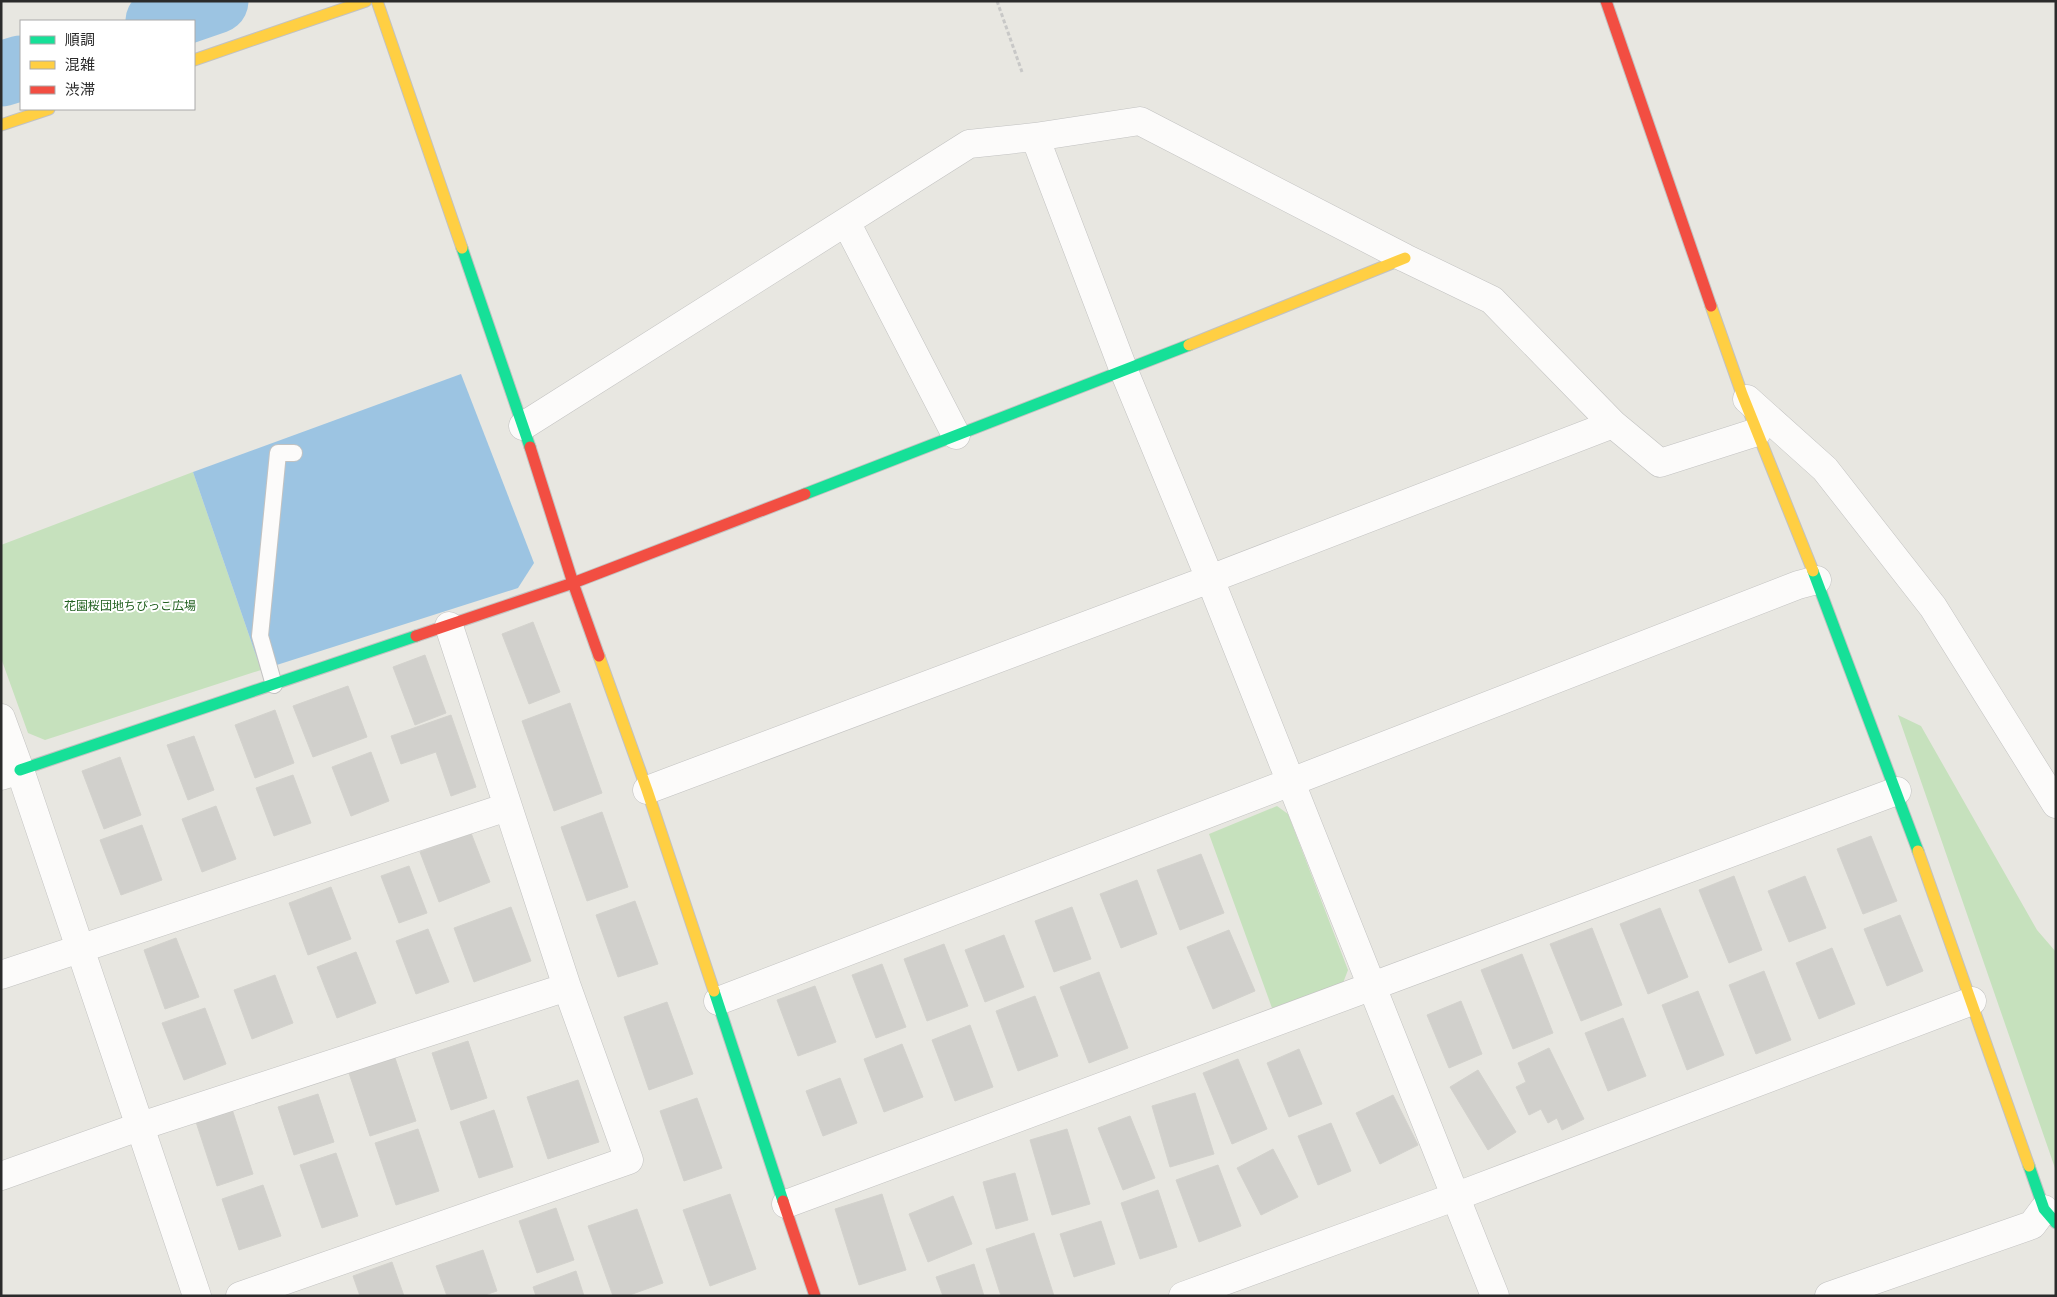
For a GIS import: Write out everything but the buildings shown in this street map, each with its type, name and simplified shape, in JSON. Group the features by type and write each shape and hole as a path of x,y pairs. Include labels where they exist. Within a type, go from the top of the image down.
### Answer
{"street":[{"path":"195,60 366,1"},
{"path":"377,1 523,426 573,583 647,790 815,1296"},
{"path":"1606,1 1742,394 1817,580 1897,791 2050,1216 2032,1225 1829,1296"},
{"path":"1,125 46,110"},
{"path":"523,426 969,144 1035,137 1140,121 1405,258 1492,300 1613,424 1660,463 1757,432"},
{"path":"1035,137 1124,371 1210,578 1457,1196 1495,1296"},
{"path":"846,222 956,435"},
{"path":"11,773 573,583 1124,371 1405,258"},
{"path":"1742,394 1825,469 1933,607 2056,804"},
{"path":"647,790 1613,424"},
{"path":"718,1001 1291,782 1789,588 1817,580"},
{"path":"240,1296 629,1160 567,987 449,626"},
{"path":"1,718 11,773 79,948 141,1126 196,1296"},
{"path":"786,1204 1897,791"},
{"path":"1,975 507,807"},
{"path":"1,1176 141,1126 567,987"},
{"path":"1183,1296 1457,1196 1972,1001"}],"lane":[{"path":"274,685 260,636 278,453 294,453"}],"path":[{"path":"997,1 1022,72"}],"green space":[{"name":"花園桜団地ちびっこ広場","path":"193,472 261,670 45,740 28,733 1,658 1,545"},
{"path":"1898,715 1921,726 2037,930 2056,952 2056,1171"},
{"path":"1277,806 1288,814 1348,970 1343,983 1272,1008 1209,834"}],"water":[{"path":"461,374 534,563 518,588 261,670 193,472"}],"waterway":[{"path":"161,20 216,1"},
{"path":"1,74 20,68"}],"traffic: fast":[{"path":"462,248 530,447"},
{"path":"805,494 1189,345"},
{"path":"1813,571 1918,851"},
{"path":"20,770 416,636"},
{"path":"714,991 783,1201"},
{"path":"2029,1166 2044,1209 2056,1223"}],"traffic: slow":[{"path":"195,60 366,1"},
{"path":"377,1 462,248"},
{"path":"1,125 46,110"},
{"path":"1189,345 1405,258"},
{"path":"1711,306 1742,394 1813,571"},
{"path":"599,656 647,790 714,991"},
{"path":"1918,851 2029,1166"}],"traffic: jam":[{"path":"1606,1 1711,306"},
{"path":"530,447 573,583 599,656"},
{"path":"416,636 573,583 805,494"},
{"path":"783,1201 815,1296"}]}
